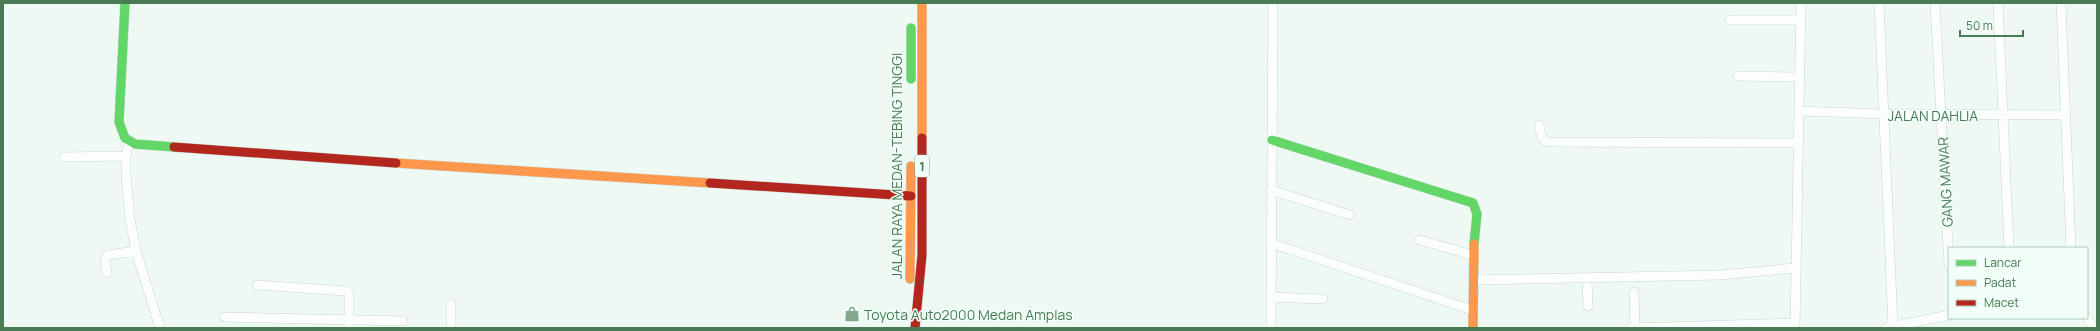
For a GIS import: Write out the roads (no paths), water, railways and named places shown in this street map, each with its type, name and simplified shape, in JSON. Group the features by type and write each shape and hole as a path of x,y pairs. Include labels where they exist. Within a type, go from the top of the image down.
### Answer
{"main road":[{"path":"125,3 119,122 123,136 129,142 247,153 911,196"},
{"name":"JALAN RAYA MEDAN-TEBING TINGGI","path":"915,328 922,255 922,3"},
{"name":"JALAN RAYA MEDAN-TEBING TINGGI","path":"911,16 911,91"},
{"path":"1272,140 1472,203 1476,207 1477,215 1472,255 1473,328"},
{"name":"JALAN RAYA MEDAN-TEBING TINGGI","path":"905,327 911,262 911,159"}],"street":[{"path":"1271,328 1273,3"},
{"path":"1630,328 1794,325 1800,111 1801,3"},
{"path":"1879,3 1889,327 1912,325 1948,315"},
{"name":"GANG MAWAR","path":"1935,3 1948,247"},
{"path":"1998,3 2009,247"},
{"path":"2061,3 2071,247"},
{"path":"1730,20 1801,20"},
{"path":"1738,76 1800,77"},
{"name":"JALAN DAHLIA","path":"1800,111 1941,115 2065,115"},
{"path":"1539,125 1544,140 1555,142 1799,142"},
{"path":"129,142 126,156 130,220 136,251 160,328"},
{"path":"64,157 126,156"},
{"path":"1271,190 1350,215"},
{"path":"1420,240 1472,255"},
{"path":"1271,243 1472,310"},
{"path":"107,273 105,261 108,255 136,251"},
{"path":"1472,280 1587,279 1720,275 1795,268"},
{"path":"1587,279 1588,306"},
{"path":"257,285 347,291 349,294 349,324"},
{"path":"1634,292 1636,328"},
{"path":"1271,297 1323,299"},
{"path":"451,304 451,328"},
{"path":"224,317 349,324 403,321"},
{"path":"2088,319 2094,328"}],"place":[{"name":"Toyota Auto2000 Medan Amplas","path":"852,314"}]}
